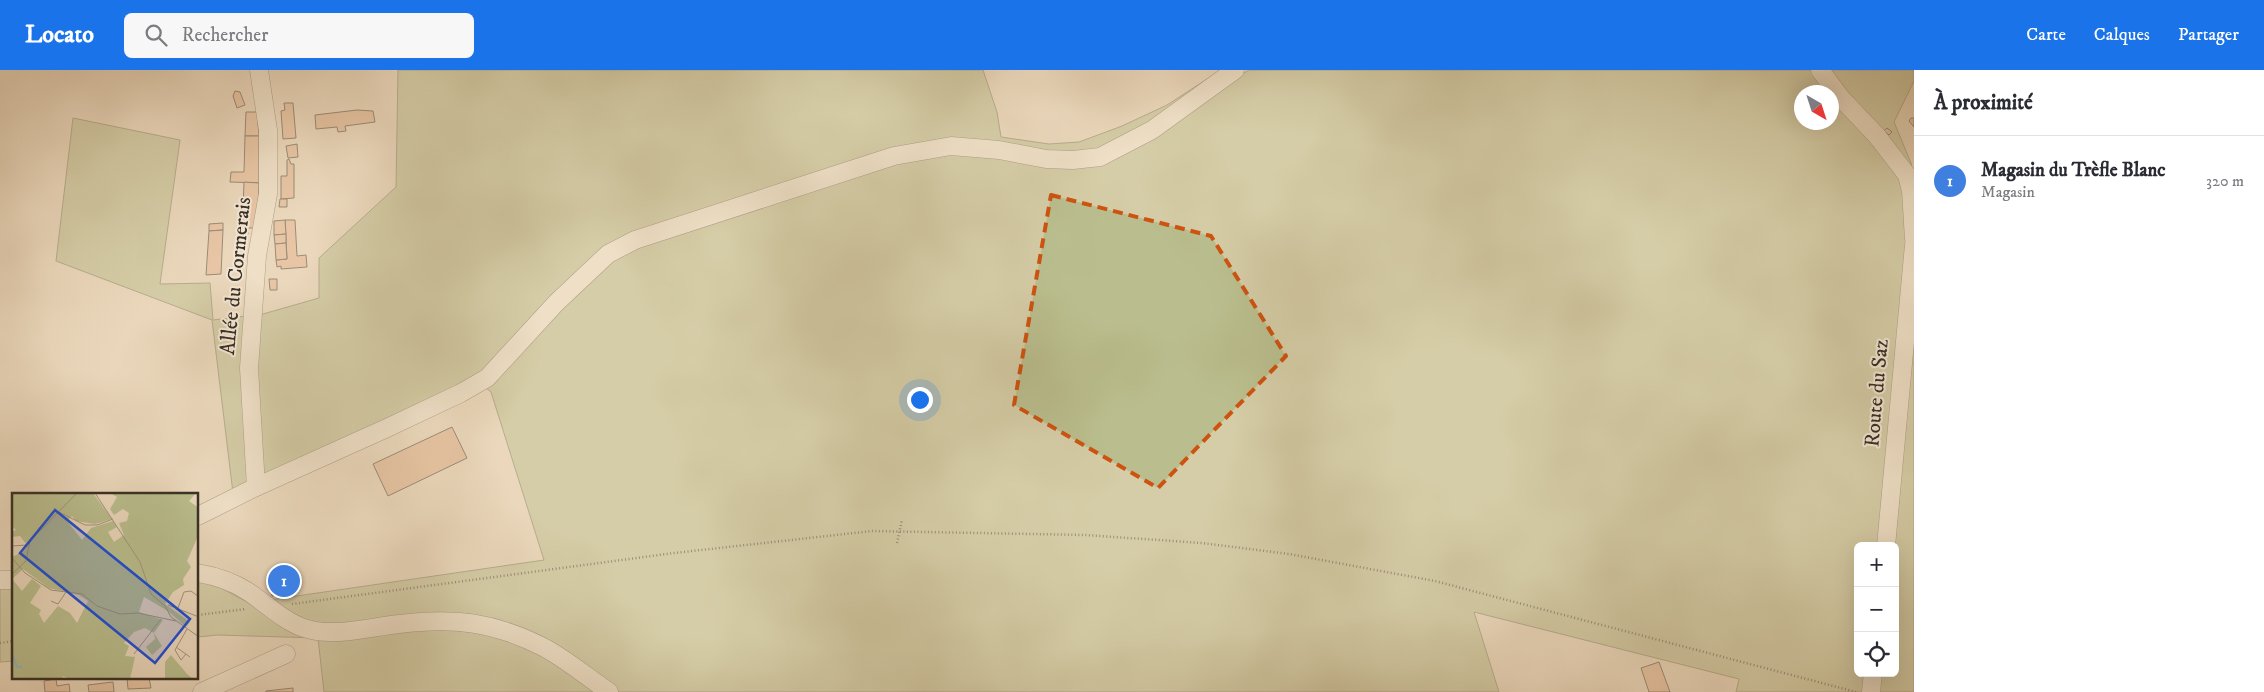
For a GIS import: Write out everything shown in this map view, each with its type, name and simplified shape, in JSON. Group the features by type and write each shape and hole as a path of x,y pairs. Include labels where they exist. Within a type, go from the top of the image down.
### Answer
{"street":[{"name":"Allée du Cormerais","path":"256,487 249,368 257,256 268,194 268,130 259,70"},
{"path":"199,516 256,487 461,393 487,378 556,303 608,254 635,240 894,156 951,146 998,150 1046,159 1073,160 1100,157 1152,130 1235,70"},
{"path":"1820,70 1841,98 1907,175 1912,190 1914,238"},
{"name":"Route du Saz","path":"1886,542 1914,245"},
{"path":"199,573 237,585 305,628 324,631 431,620 469,622 506,632 544,647 609,692"},
{"path":"202,692 286,654"},
{"path":"1871,692 1873,677"}],"path":[{"path":"897,542 902,520"},
{"path":"199,615 271,608 674,553 872,531 1085,535 1202,543 1289,554 1435,581 1858,692"}],"highlighted area":[{"path":"1051,195 1211,236 1286,356 1158,488 1014,405"}],"green space":[{"path":"398,70 983,70 997,112 1001,137 1049,144 1079,142 1122,126 1167,105 1221,70 1243,70 1244,73 1249,70 1914,70 1914,81 1894,122 1911,163 1914,180 1914,692 1736,692 1739,679 1474,612 1499,692 324,692 318,638 217,635 199,637 199,581 210,582 249,603 544,560 491,392 474,378 233,493 212,320 56,261 73,118 180,140 160,284 210,283 213,320 263,314 319,298 319,258 396,187"},
{"path":"12,587 12,661 0,662 0,588"}],"building":[{"path":"235,91 240,92 245,105 237,108 233,96"},
{"path":"284,103 293,103 296,138 283,139 281,111 285,110"},
{"path":"357,110 373,111 375,122 345,126 346,131 338,132 337,127 316,129 315,115"},
{"path":"246,112 257,112 259,136 245,136"},
{"path":"1911,118 1914,118 1914,127 1909,121"},
{"path":"1887,128 1892,132 1889,135 1884,131"},
{"path":"245,136 259,136 259,183 230,182 231,172 244,172"},
{"path":"297,144 298,157 288,158 286,146"},
{"path":"289,159 291,164 294,164 294,198 281,199 281,176 287,176 287,160"},
{"path":"244,182 259,183 257,228 248,228 248,234 242,234"},
{"path":"280,199 287,199 287,207 279,207"},
{"path":"285,220 295,220 297,256 306,255 307,267 281,269 281,266 277,267 276,260 287,259"},
{"path":"285,220 286,234 274,235 274,221"},
{"path":"223,223 223,230 209,231 209,224"},
{"path":"223,230 221,274 206,275 209,231"},
{"path":"286,234 286,243 275,244 274,235"},
{"path":"286,243 287,259 276,260 275,244"},
{"path":"269,279 277,279 277,290 270,290"},
{"path":"452,427 467,458 388,496 373,464"},
{"path":"296,572 298,589 284,591 284,594 272,596 269,574"},
{"path":"1659,662 1670,692 1649,692 1641,668"},
{"path":"56,680 57,686 69,684 70,692 45,692 44,681"},
{"path":"127,680 149,680 151,688 128,689"},
{"path":"113,682 114,692 89,692 88,685"},
{"path":"293,688 293,692 266,692 266,691"}],"place":[{"name":"Magasin du Trèfle Blanc","path":"284,581"}]}
